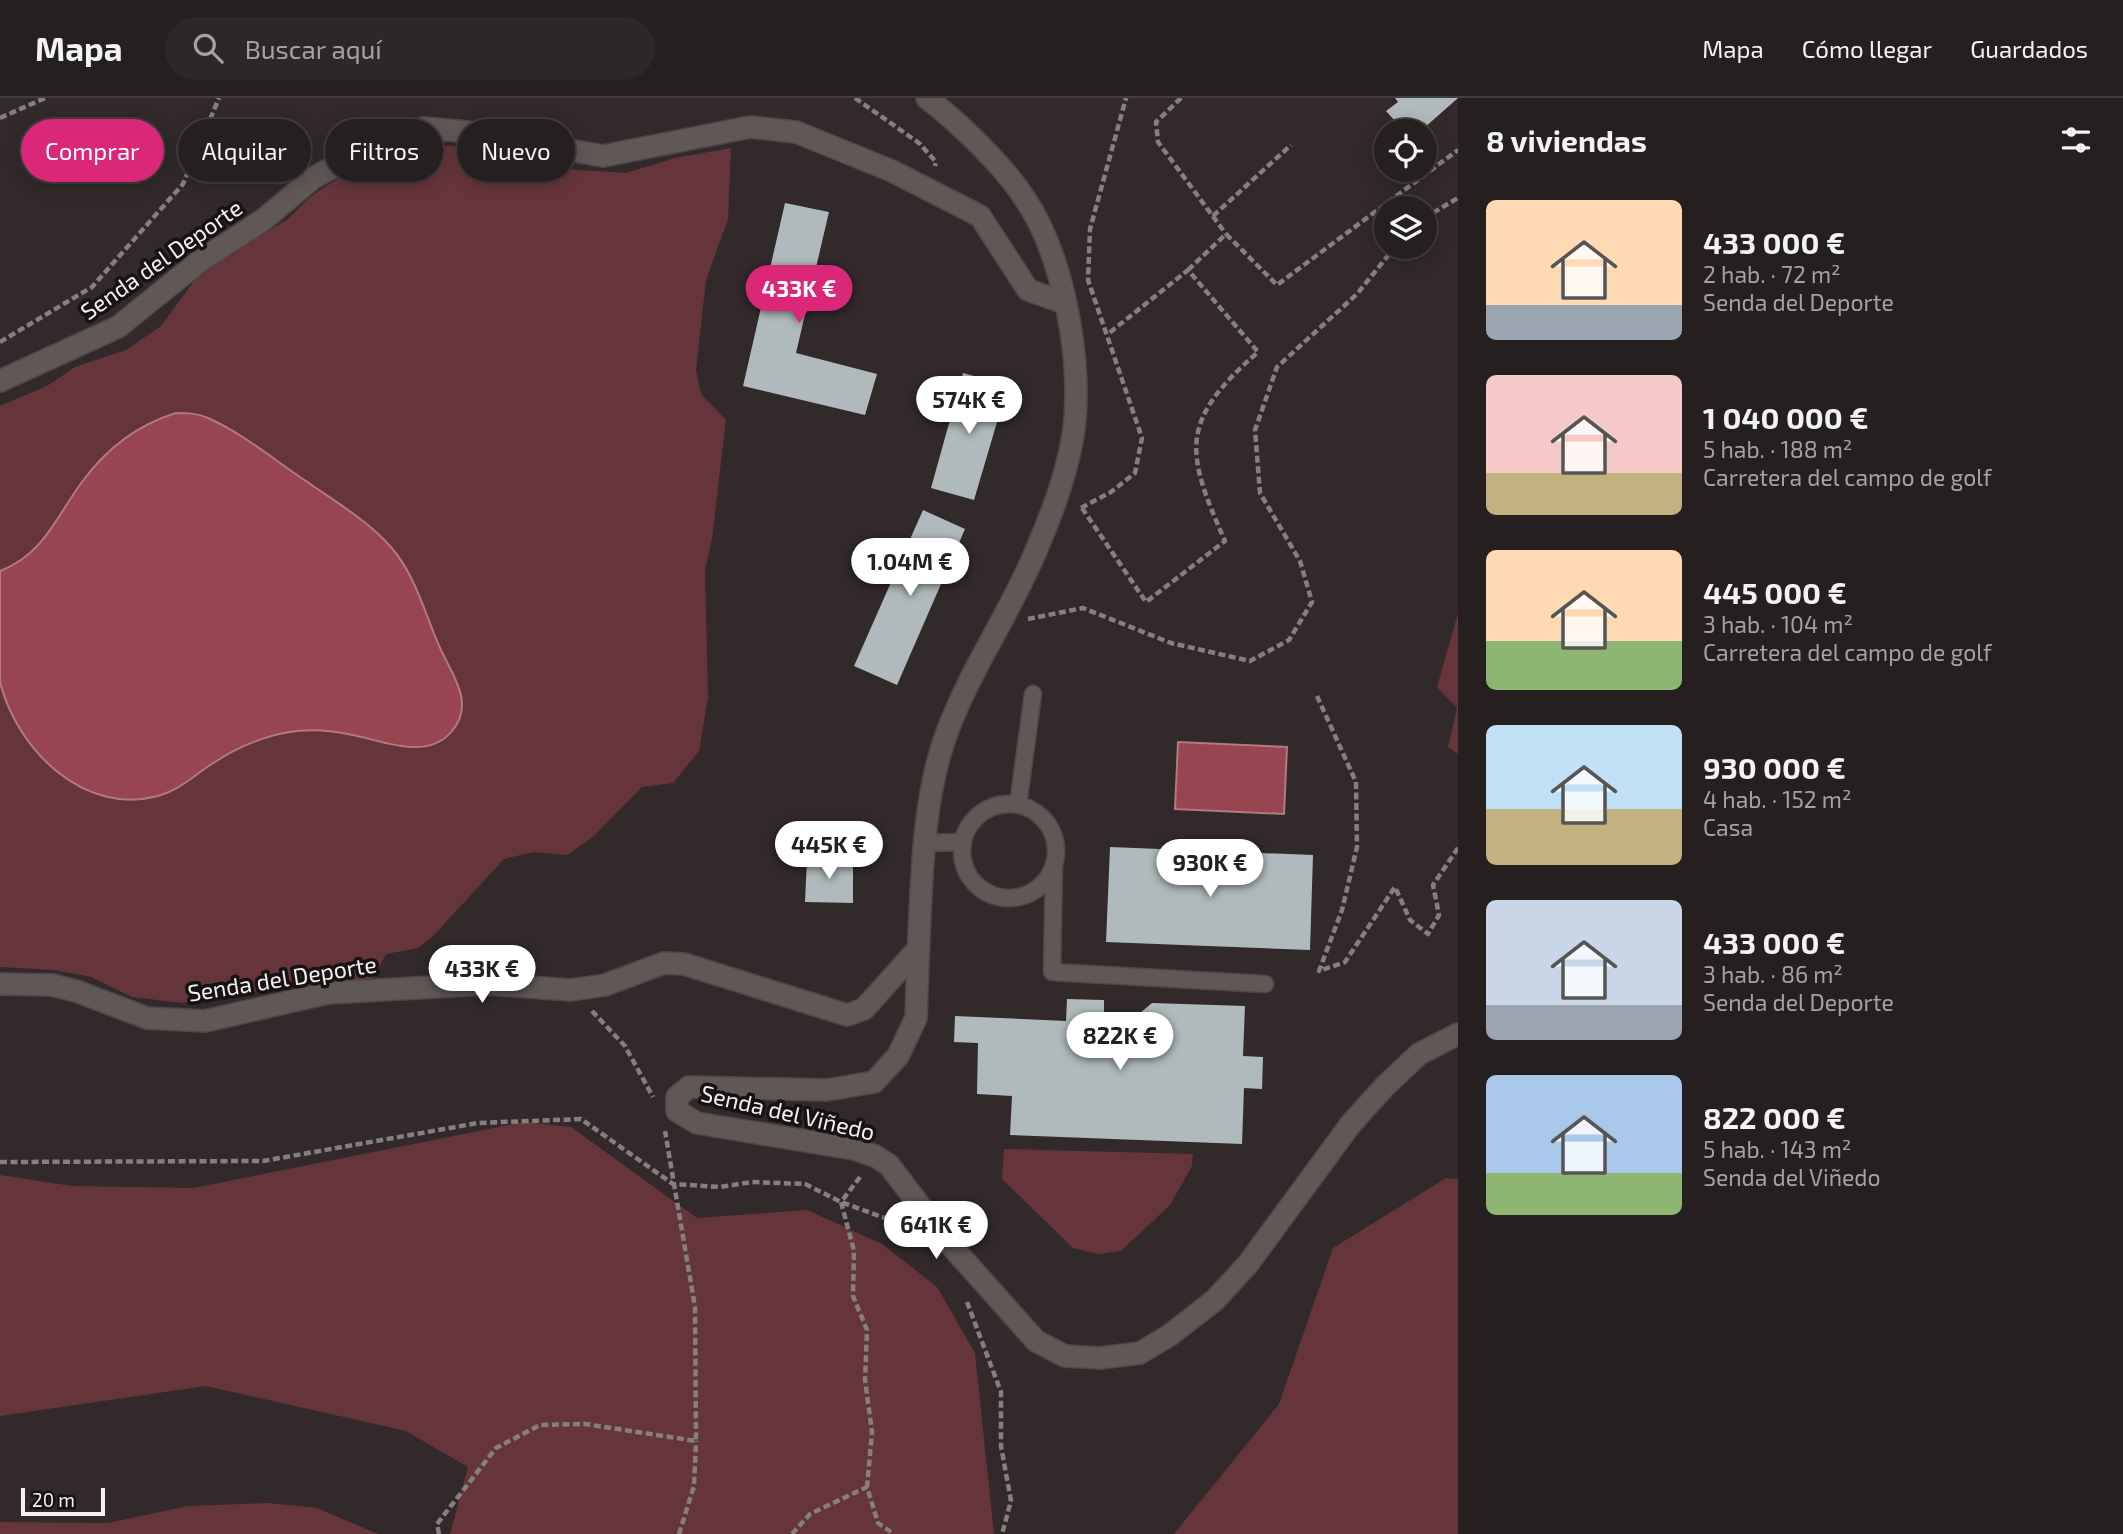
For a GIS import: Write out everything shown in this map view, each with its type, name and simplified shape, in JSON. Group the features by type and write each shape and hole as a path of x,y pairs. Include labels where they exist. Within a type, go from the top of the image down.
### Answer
{"street":[{"path":"918,943 923,843 948,728 1000,625 1046,524 1060,488 1073,434 1073,342 1053,254 1023,196 953,118 927,98"},
{"name":"Senda del Deporte","path":"0,381 118,327 201,261 263,220 313,178 381,141 424,128 468,132 603,156 750,127 796,132 930,189 980,216 1028,290 1065,303"},
{"name":"Senda del Deporte","path":"0,984 52,985 76,991 146,1018 205,1021 328,993 486,984 580,988 605,985 664,963 684,964 847,1015 864,1009 918,943"},
{"name":"Senda del Viñedo","path":"918,943 916,1018 898,1056 874,1082 827,1090 690,1087 677,1097 670,1114 697,1123 854,1149 875,1156 890,1165 946,1240 1036,1341 1065,1356 1100,1358 1140,1353 1170,1335 1215,1300 1248,1264 1350,1125 1385,1086 1419,1054 1458,1034"}],"lane":[{"path":"1018,805 1033,694"},
{"path":"1054,864 1047,879 1036,890 1021,897 990,895 976,886 967,873 962,858 963,842 977,817 1003,805 1018,805 1032,811 1049,827 1056,849 1052,972 1265,984"},
{"path":"923,843 963,842"}],"path":[{"path":"0,118 45,98"},
{"name":"Senda del Deporte","path":"0,342 92,288 183,184 219,98"},
{"path":"855,98 919,143 936,162 930,189"},
{"path":"1046,524 1111,492 1135,472 1142,438 1088,279 1090,229 1126,98"},
{"path":"1181,98 1156,122 1158,142 1226,234 1278,285 1458,150"},
{"path":"1213,216 1291,145"},
{"path":"1437,210 1458,198"},
{"path":"1108,334 1188,270 1226,234"},
{"path":"1000,625 1083,608 1171,643 1250,661 1289,640 1312,603 1300,561 1259,494 1255,430 1277,367 1357,294 1385,259"},
{"path":"1082,508 1146,603 1225,541 1205,496 1194,458 1200,420 1226,381 1258,352 1188,270"},
{"path":"1317,696 1356,782 1357,847 1342,910 1319,971 1345,961 1395,887 1410,920 1428,934 1438,915 1433,884 1458,848"},
{"path":"580,988 589,1008 625,1046 670,1114 673,1184 686,1238 695,1307 694,1486 679,1534"},
{"path":"0,1162 263,1161 478,1123 580,1119 673,1184 720,1187 752,1182 805,1184 841,1202 908,1227"},
{"path":"841,1202 875,1156"},
{"path":"841,1202 854,1251 853,1296 867,1330 865,1380 872,1432 867,1487 878,1523 894,1534"},
{"path":"962,1290 1001,1392 1002,1446 1012,1501 1002,1534"},
{"path":"439,1534 437,1524 496,1448 540,1424 585,1424 696,1441"},
{"path":"792,1534 810,1514 867,1487"}],"shaded area":[{"path":"443,146 457,147 457,182 575,182 575,170 626,173 675,158 731,148 728,219 706,280 696,370 701,394 726,420 712,539 705,570 708,698 699,751 673,783 642,787 594,836 567,855 534,852 504,859 434,935 418,948 386,954 373,979 280,987 183,1003 132,997 91,977 55,970 0,967 0,406 47,386 75,367 126,350 161,326 197,277 227,254 287,220 310,197 332,182 443,182"},
{"path":"176,413 204,416 234,432 350,511 399,557 413,582 460,690 462,711 459,721 442,740 418,747 332,731 286,733 265,738 234,751 167,793 131,800 104,796 80,787 58,772 38,753 21,731 0,682 0,571 15,564 38,545 91,470 112,449 135,431"},
{"path":"1458,613 1458,754 1448,747 1457,708 1437,687"},
{"path":"1178,742 1287,747 1284,814 1175,809"},
{"path":"524,1122 571,1127 697,1218 807,1210 882,1244 937,1287 975,1353 994,1534 450,1534 468,1467 406,1431 206,1386 0,1416 0,1175 72,1186 193,1188"},
{"path":"1004,1149 1193,1154 1192,1166 1170,1205 1121,1251 1098,1254 1073,1248 1002,1179"},
{"path":"1446,1178 1458,1179 1458,1534 1174,1534 1279,1404 1333,1248"},
{"path":"268,1503 317,1508 378,1534 0,1534 0,1522 108,1523 188,1506"}],"building":[{"path":"1395,98 1458,98 1434,119 1393,119 1386,111 1398,102"},
{"path":"785,203 829,212 796,353 877,374 865,415 743,386"},
{"path":"963,373 1008,385 974,500 931,488"},
{"path":"923,510 965,529 897,685 854,666"},
{"path":"1110,847 1313,855 1310,950 1106,942"},
{"path":"807,858 853,859 853,903 805,902"},
{"path":"1067,999 1104,1000 1104,1022 1128,1023 1152,1003 1245,1006 1243,1056 1263,1057 1262,1089 1244,1088 1242,1144 1010,1135 1012,1096 977,1094 978,1043 954,1042 955,1016 1066,1021"}]}
